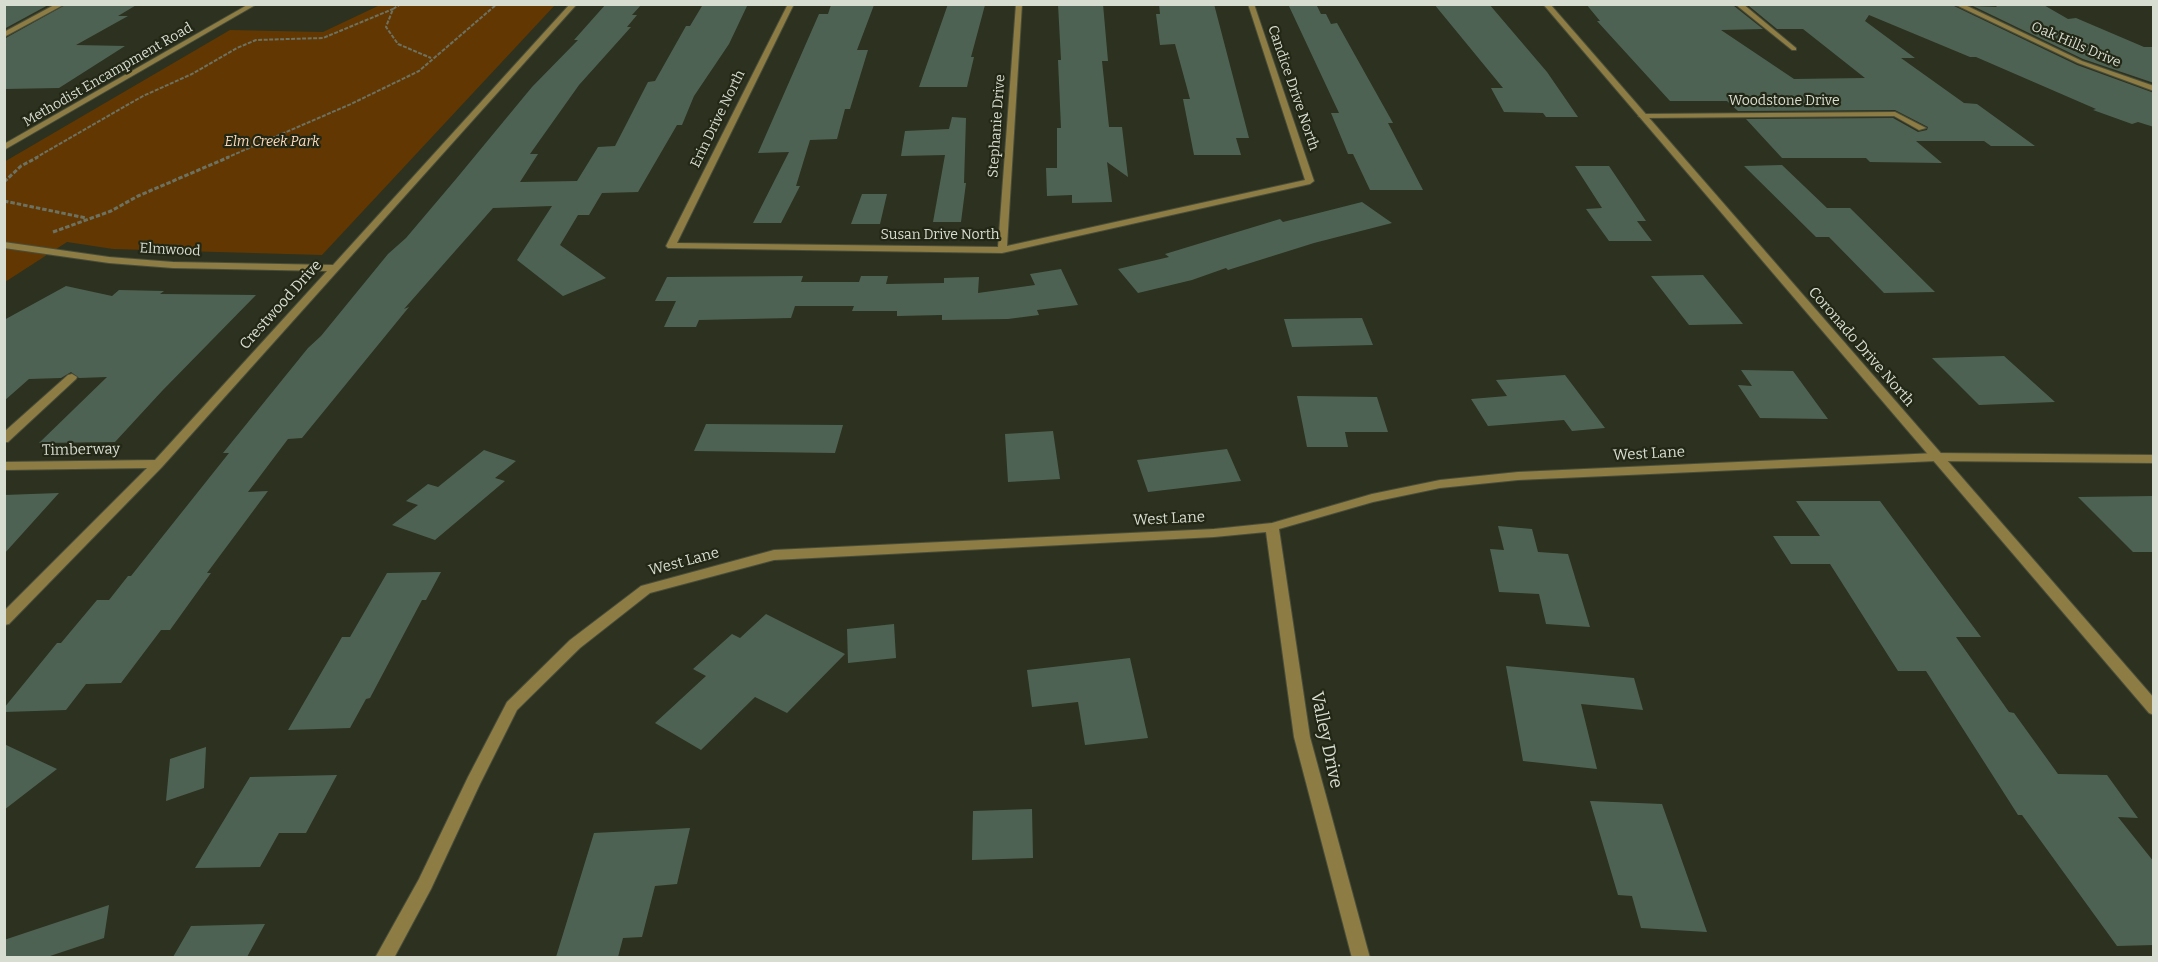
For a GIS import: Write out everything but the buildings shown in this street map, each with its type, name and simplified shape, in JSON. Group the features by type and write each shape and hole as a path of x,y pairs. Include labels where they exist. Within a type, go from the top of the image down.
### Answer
{"street":[{"path":"4,35 62,4"},
{"name":"Methodist Encampment Road","path":"4,148 254,4"},
{"name":"Crestwood Drive","path":"4,620 158,464 574,4"},
{"name":"Erin Drive North","path":"671,246 790,4"},
{"name":"Stephanie Drive","path":"1002,250 1019,4"},
{"name":"Candice Drive North","path":"1251,4 1310,181"},
{"name":"Coronado Drive North","path":"1546,4 2154,709"},
{"path":"1738,4 1794,49"},
{"name":"Oak Hills Drive","path":"1957,4 2080,62 2154,89"},
{"name":"Woodstone Drive","path":"1642,116 1895,114 1922,128"},
{"name":"Susan Drive North","path":"671,246 1002,250 1310,181"},
{"name":"Elmwood","path":"4,245 109,260 172,265 335,268"},
{"path":"4,439 72,377"},
{"name":"West Lane","path":"384,957 425,884 512,706 575,644 646,589 774,555 1214,533 1272,527 1372,498 1451,483 1518,476 1936,457 2154,459"},
{"name":"Timberway","path":"4,466 158,464"},
{"name":"Valley Drive","path":"1272,527 1302,737 1361,957"}],"path":[{"path":"4,182 21,166 142,96 192,74 237,48 256,40 323,38 401,4"},
{"path":"16,247 111,211 138,196 351,104 419,71 431,58 497,4"},
{"path":"393,9 386,27 398,44 431,58"},
{"path":"4,201 88,219"}],"green space":[{"name":"Elm Creek Park","path":"380,5 555,5 322,255 113,249 67,242 5,282 4,162 230,30 323,32"}]}
